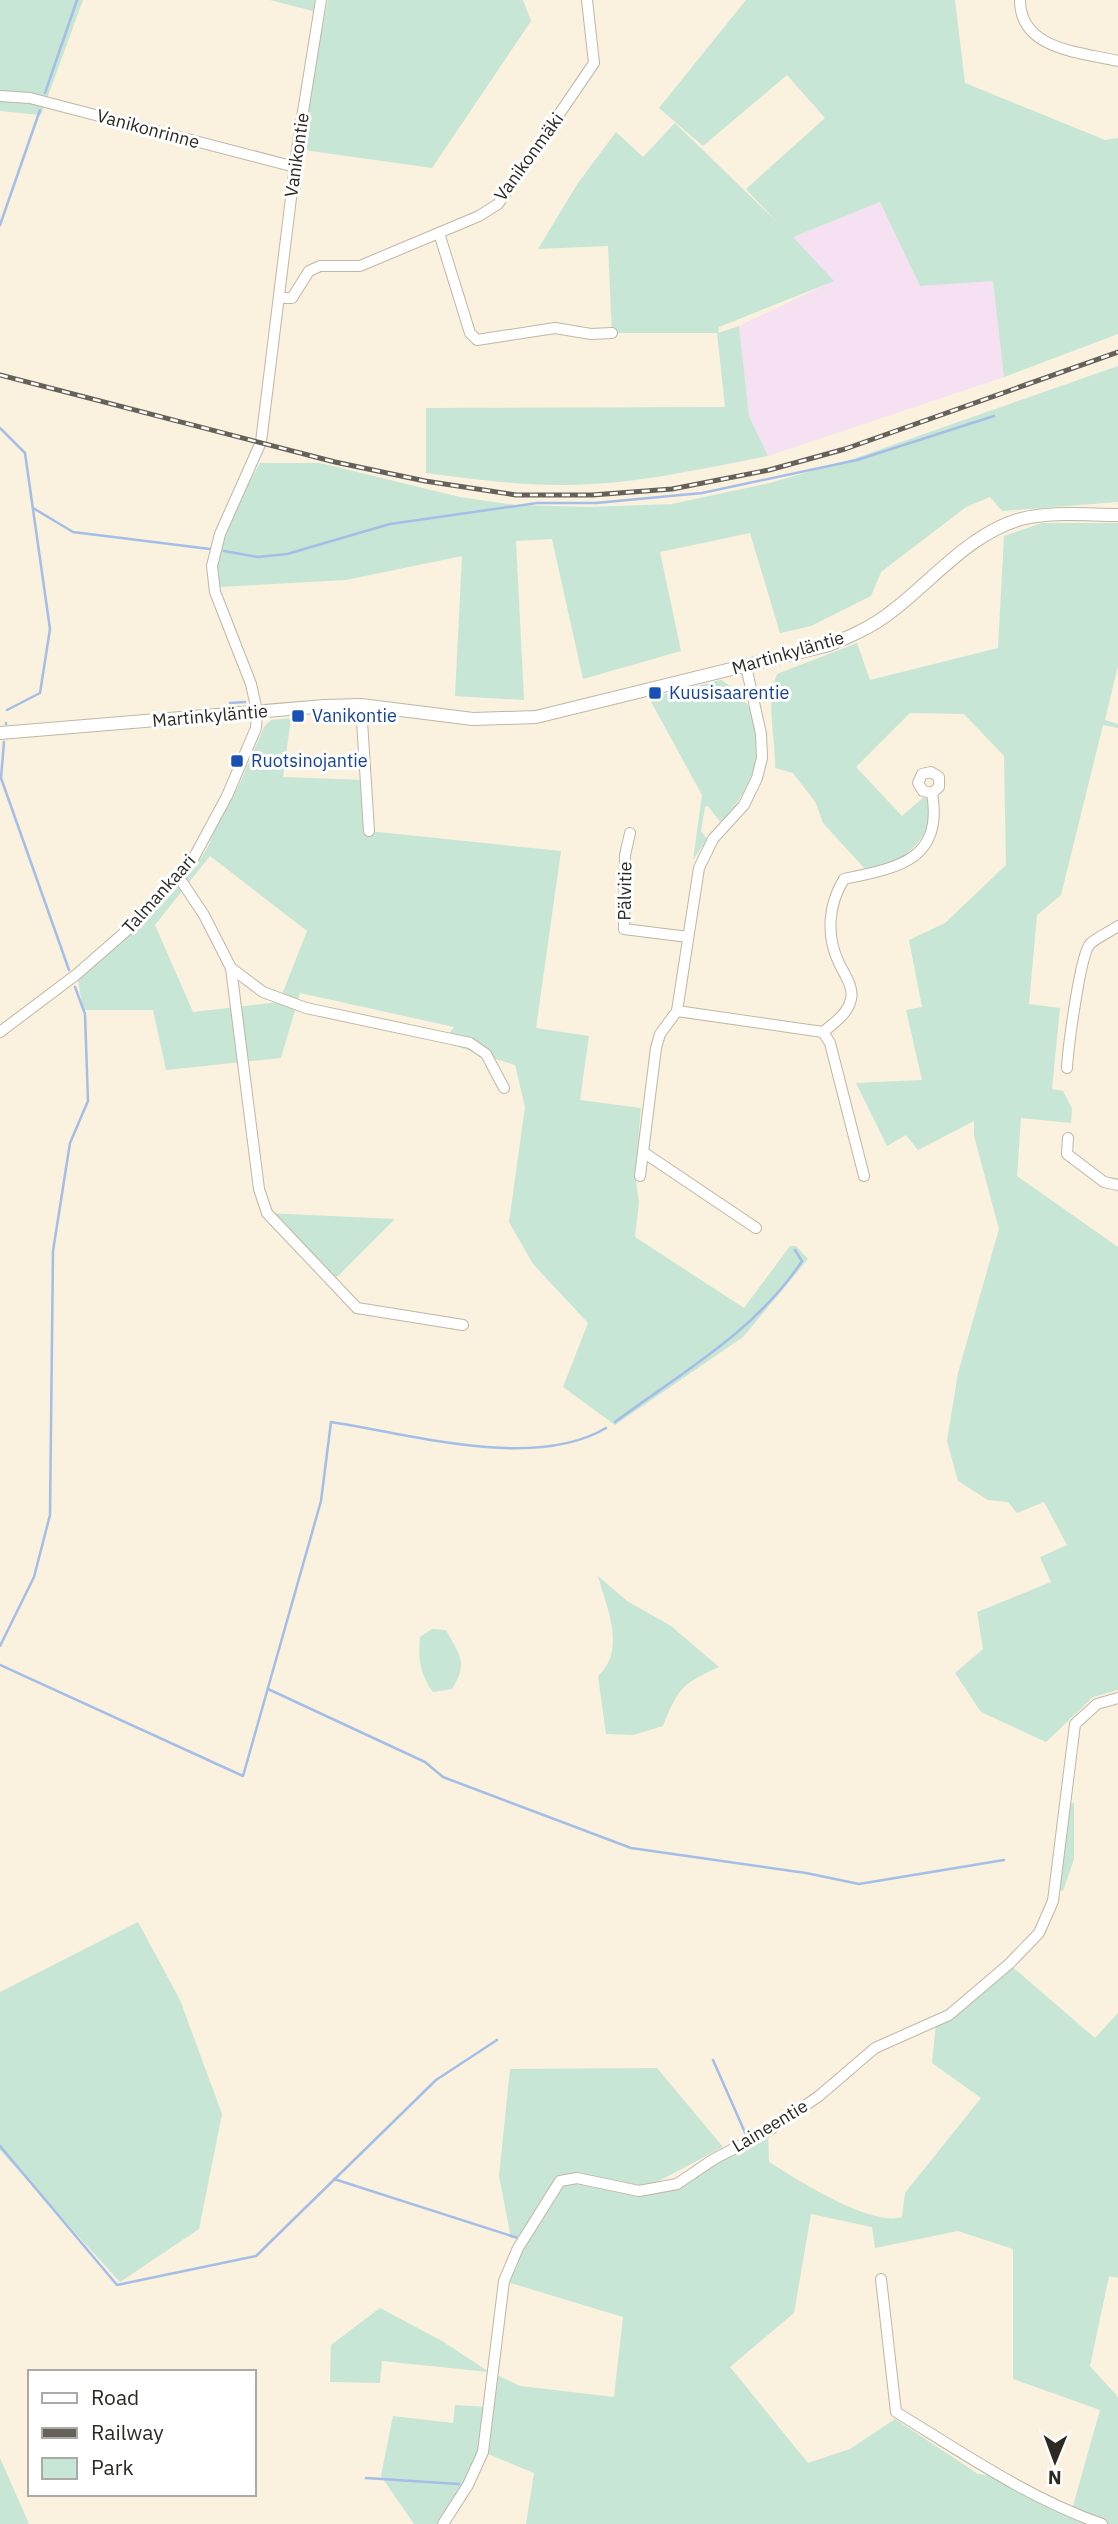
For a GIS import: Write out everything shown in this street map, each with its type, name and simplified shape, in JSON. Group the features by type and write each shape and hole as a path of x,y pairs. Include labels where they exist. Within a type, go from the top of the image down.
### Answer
{"street":[{"name":"Vanikontie","path":"257,711 251,684 215,592 212,566 220,534 261,442 295,167 321,0"},
{"name":"Vanikonmäki","path":"279,298 292,298 309,271 320,266 360,266 480,216 498,204 594,63 587,0"},
{"path":"1020,0 1021,18 1035,37 1055,47 1118,61"},
{"name":"Vanikonrinne","path":"0,96 30,98 295,167"},
{"path":"439,233 470,333 477,340 555,328 591,334 612,332"},
{"name":"Martinkyläntie","path":"0,733 361,705 473,719 536,717 829,645 863,631 889,614 976,541 1003,525 1042,515 1118,515"},
{"path":"640,1176 656,1048 660,1034 677,1011 699,868 705,853 750,795 762,758 758,710 746,667"},
{"path":"361,705 369,831"},
{"name":"Talmankaari","path":"0,1032 77,974 133,925 193,859 227,796 256,728 257,711"},
{"path":"677,1011 823,1032 841,1017 851,999 852,990 832,947 829,932 836,891 844,879 888,871 923,846 932,834 932,793"},
{"name":"Pälvitie","path":"630,832 625,855 624,929 688,937"},
{"path":"178,876 204,915 231,968 259,1189 267,1213 357,1308 463,1325"},
{"path":"1067,1068 1070,1021 1089,945 1118,926"},
{"path":"231,968 263,992 306,1007 470,1043 486,1054 504,1088"},
{"path":"823,1032 830,1044 864,1176"},
{"path":"1068,1138 1067,1154 1104,1182 1118,1185"},
{"path":"643,1152 756,1228"},
{"name":"Laineentie","path":"443,2524 468,2485 483,2452 504,2281 518,2248 560,2181 577,2178 639,2191 677,2184 714,2159 768,2131 819,2096 875,2048 949,2015 1009,1964 1039,1933 1053,1901 1075,1724 1097,1704 1118,1698"},
{"path":"881,2279 897,2412 1002,2477 1071,2513 1102,2524"}],"shaded area":[{"path":"880,202 920,286 993,280 1004,377 768,456 749,416 739,326 833,281 792,237"}],"green space":[{"path":"0,0 83,0 41,115 0,111"},
{"path":"270,0 319,0 313,11"},
{"path":"328,0 523,0 531,21 432,168 297,149"},
{"path":"746,0 955,0 965,83 1105,140 1118,138 1118,334 1004,377 993,281 920,286 880,202 793,237 834,281 719,327 718,333 739,326 749,416 768,456 658,477 592,484 530,484 426,473 426,408 725,407 717,333 612,333 608,246 538,249 578,183 616,132 643,157 675,123 777,222 746,189 825,118 787,75 703,146 659,108"},
{"path":"1118,366 1118,502 1002,511 990,497 966,507 881,572 871,596 811,626 780,633 750,533 660,552 681,651 583,679 552,539 516,541 524,700 455,696 462,556 346,580 220,587 212,566 220,534 260,463 320,463 460,497 516,505 591,507 672,504 770,483 853,459"},
{"path":"1042,523 1118,523 1118,666 1105,720 1118,724 1118,728 1103,725 1061,895 1037,915 1029,1004 1060,1008 1052,1089 1063,1091 1072,1108 1071,1123 1021,1118 1017,1176 1118,1247 1118,1690 1093,1697 1046,1742 981,1712 955,1673 983,1649 977,1612 1051,1582 1040,1557 1067,1545 1044,1502 1017,1513 1008,1502 988,1500 958,1481 947,1441 958,1373 999,1229 974,1136 974,1121 918,1150 906,1135 887,1146 856,1083 922,1080 906,1010 922,1007 909,940 945,923 1006,865 1004,756 964,714 910,713 856,767 902,816 925,796 930,807 927,828 914,846 896,861 885,867 865,869 823,823 816,803 793,773 775,768 771,709 777,674 857,643 870,680 998,648 1004,536"},
{"path":"721,680 740,695 751,711 757,730 758,749 746,788 721,823 708,806 705,807 701,831 707,839 693,860 702,795 649,698"},
{"path":"291,718 283,777 366,780 369,831 561,851 536,1028 589,1036 580,1100 641,1108 635,1175 639,1202 635,1237 744,1308 790,1246 796,1246 808,1259 743,1337 615,1425 563,1387 588,1323 533,1264 509,1222 525,1107 515,1065 443,1042 454,1027 300,993 281,1058 166,1070 153,1010 83,1010 77,974 133,925 136,931 192,871 209,845 264,727 271,720","holes":["210,856 307,931 279,1002 193,1012 155,925"]},
{"path":"267,1213 395,1219 333,1281"},
{"path":"598,1576 627,1601 671,1626 719,1667 683,1689 673,1703 663,1726 633,1735 606,1734 598,1676 607,1666 613,1642 610,1615"},
{"path":"432,1629 446,1630 460,1659 460,1672 452,1689 433,1692 423,1672 420,1637"},
{"path":"1065,1802 1074,1803 1074,1859 1063,1891 1055,1889"},
{"path":"138,1922 180,2000 222,2114 199,2229 120,2282 0,2150 0,1992"},
{"path":"1009,1964 1095,2038 1118,2013 1118,2278 1109,2276 1090,2366 1118,2397 1118,2524 526,2524 534,2473 483,2452 441,2524 414,2524 381,2476 393,2416 453,2423 455,2405 488,2407 493,2373 520,2386 614,2397 623,2317 504,2281 521,2239 511,2238 499,2176 510,2069 657,2068 723,2147 642,2190 677,2184 768,2131 769,2162 815,2190 854,2209 888,2218 902,2217 905,2193 981,2098 932,2063 936,2023","holes":["811,2214 872,2227 875,2248 958,2231 1013,2249 1013,2379 1100,2410 1071,2513 1002,2477 978,2474 895,2419 850,2449 808,2463 730,2367 794,2313"]},
{"path":"380,2308 442,2341 489,2372 382,2361 380,2383 330,2382 331,2345"},
{"path":"0,2458 29,2524 0,2524"}],"waterway":[{"path":"45,93 77,0"},
{"path":"0,225 40,110"},
{"path":"224,551 258,557 287,554 390,524 537,503 596,503 702,493 857,460 994,416"},
{"path":"0,428 25,453 50,629 40,693 7,710"},
{"path":"33,508 73,532 210,549"},
{"path":"230,703 245,702"},
{"path":"4,742 1,778 69,970"},
{"path":"0,1646 34,1577 50,1515 53,1251 70,1143 88,1101 85,1014 75,987"},
{"path":"615,1422 716,1349 763,1309 802,1261 795,1250"},
{"path":"0,1665 243,1776 321,1501 331,1422 434,1441 508,1448 544,1447 577,1441 606,1428"},
{"path":"268,1689 425,1762 443,1777 631,1848 806,1873 859,1884 1004,1860"},
{"path":"0,2146 117,2285 256,2256 436,2080 497,2040"},
{"path":"713,2060 747,2137"},
{"path":"334,2179 521,2239"},
{"path":"366,2478 459,2484"}],"railway":[{"path":"0,375 335,462 425,481 516,495 592,495 672,489 769,470 845,449 1118,352"}],"place":[{"name":"Kuusisaarentie","path":"655,693"},
{"name":"Vanikontie","path":"298,716"},
{"name":"Ruotsinojantie","path":"237,761"}]}
